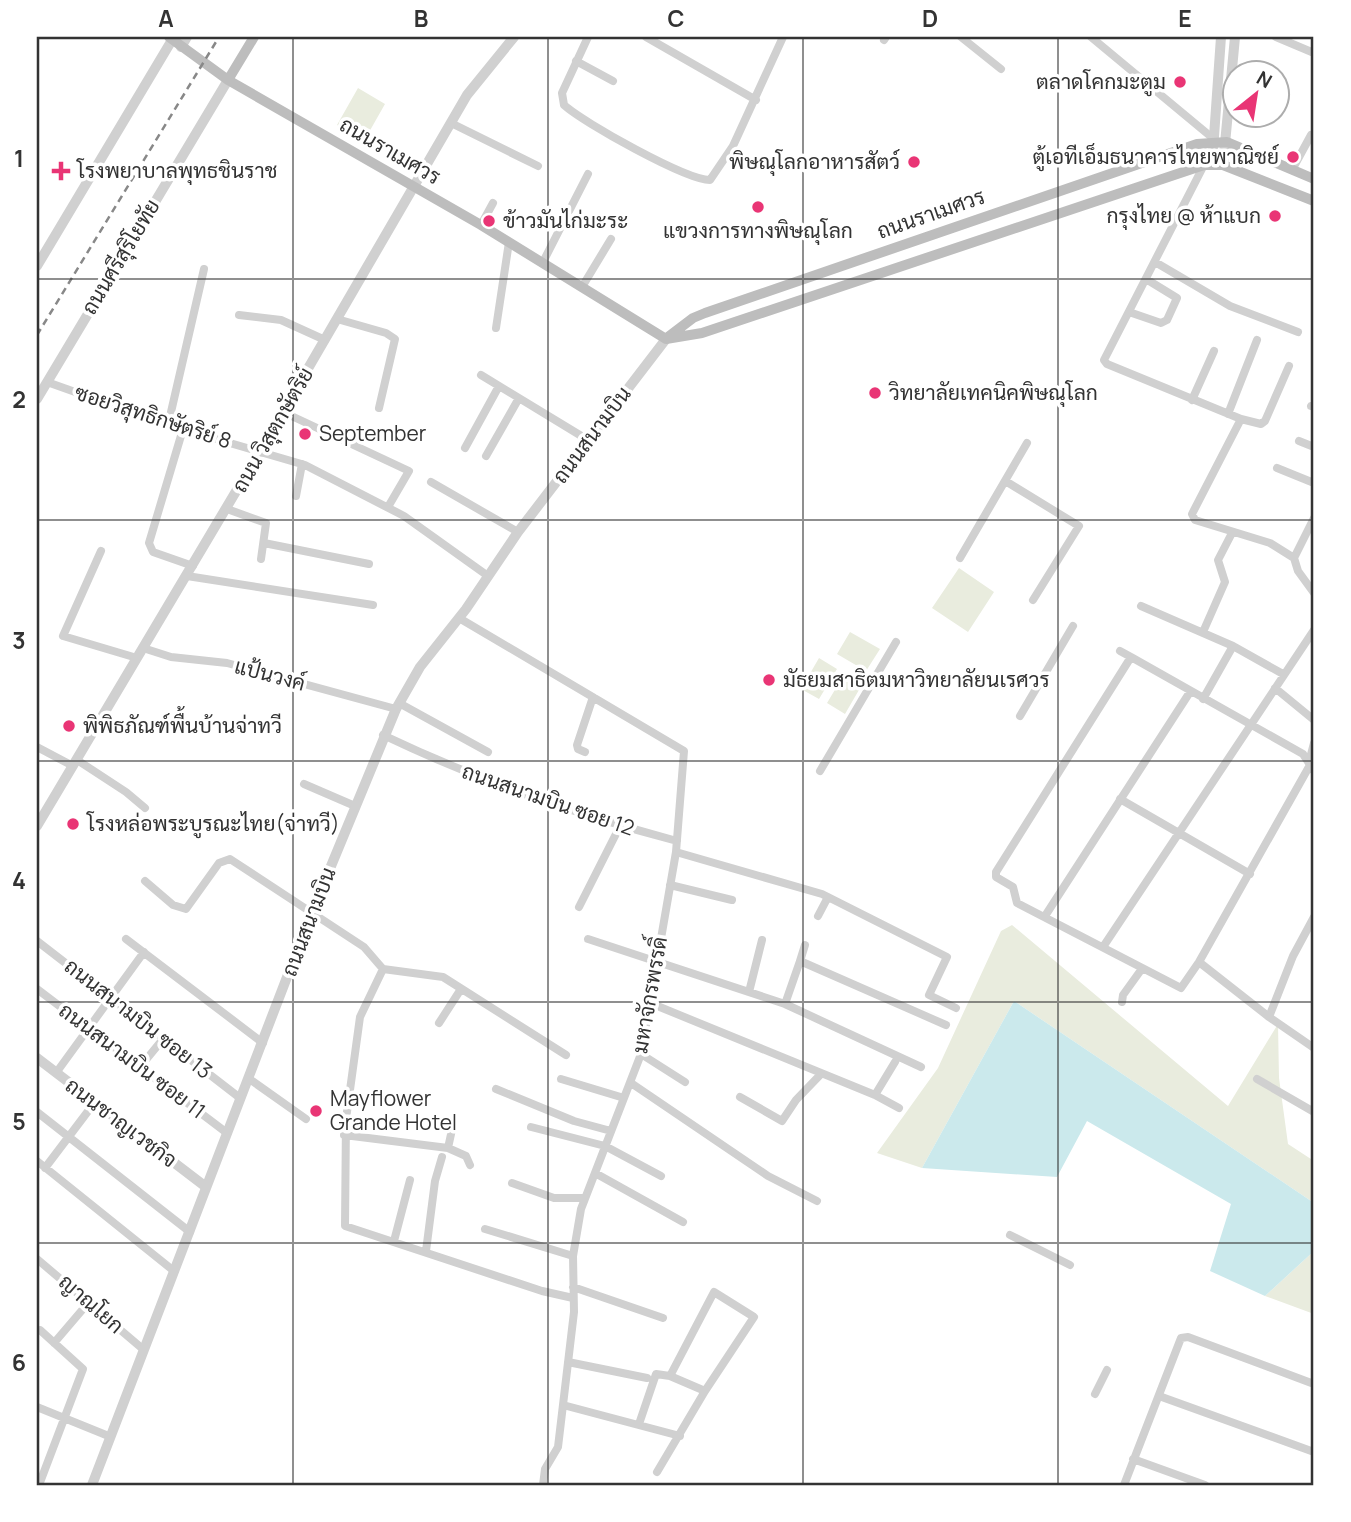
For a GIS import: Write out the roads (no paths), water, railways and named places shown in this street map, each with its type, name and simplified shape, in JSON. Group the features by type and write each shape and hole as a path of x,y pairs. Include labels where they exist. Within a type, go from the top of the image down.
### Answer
{"main road":[{"path":"228,80 254,37"},
{"name":"ถนนราเมศวร","path":"174,42 228,80 481,225 666,339 702,333 1140,186 1213,165"},
{"name":"ถนนราเมศวร","path":"666,339 693,318 817,273 1132,166 1222,142"},
{"path":"1222,142 1314,179"},
{"path":"1213,165 1314,201"},
{"path":"1132,166 1140,186"},
{"path":"817,273 824,293"}],"street":[{"path":"37,266 174,42 187,37"},
{"name":"ถนน วิสุตกษัตริย์","path":"37,826 227,509 467,95 514,37"},
{"path":"588,37 562,93 564,105 586,120 699,180 710,180 719,171 756,100 783,37"},
{"path":"646,37 756,100"},
{"path":"961,37 1001,69"},
{"path":"1091,37 1222,142"},
{"path":"1221,37 1222,142"},
{"path":"1235,37 1222,142 1213,165 1155,262 1104,360 1107,364 1228,415 1264,422 1289,366"},
{"path":"1276,37 1314,53"},
{"path":"576,61 613,81"},
{"name":"ถนนศรีสุริโยทัย","path":"37,399 228,80"},
{"path":"451,123 538,166"},
{"path":"1292,170 1311,135"},
{"path":"543,262 588,174"},
{"path":"481,225 493,203"},
{"path":"582,287 611,239"},
{"path":"496,328 509,242"},
{"path":"1155,262 1230,306 1298,332"},
{"path":"168,425 204,269"},
{"path":"1129,312 1161,323 1167,320 1177,298 1146,279"},
{"path":"239,315 281,320 325,340"},
{"path":"337,319 386,333 395,340 379,408"},
{"name":"ถนนสนามบิน","path":"92,1485 312,912 397,706 420,667 459,618 518,533 666,339"},
{"path":"1228,415 1257,340"},
{"path":"1192,400 1214,351"},
{"path":"481,375 588,440"},
{"name":"ซอยวิสุทธิกษัตริย์ 8","path":"47,382 168,425 302,464 388,507 488,576"},
{"path":"465,448 499,386"},
{"path":"486,456 519,398"},
{"path":"283,412 409,471 388,507"},
{"path":"1241,419 1192,514 1195,520 1270,543 1294,558 1298,571 1314,593"},
{"path":"183,429 149,543 153,552 193,566"},
{"path":"1299,441 1314,447"},
{"path":"960,558 1007,482 1027,443"},
{"path":"296,496 302,464"},
{"path":"1277,468 1314,483"},
{"path":"431,482 518,533"},
{"path":"1007,482 1079,526 1033,600"},
{"path":"227,509 266,523 261,559"},
{"path":"1294,558 1314,521"},
{"path":"1203,632 1226,582 1218,560 1232,533"},
{"path":"264,543 369,564"},
{"path":"101,551 62,636 137,659"},
{"path":"187,576 373,605"},
{"path":"1141,606 1233,646 1283,674"},
{"name":"มหาจักรพรรดิ์","path":"459,618 684,751 676,852 641,1054 585,1198 573,1256 568,1362 558,1447 545,1469 542,1485"},
{"path":"1020,716 1073,625"},
{"path":"1103,947 1314,630"},
{"path":"820,771 896,642"},
{"path":"1203,699 1233,646"},
{"name":"แป้นวงค์","path":"143,648 171,657 227,663 397,706 488,752"},
{"path":"1120,651 1303,754 1311,766"},
{"path":"1131,657 996,872 996,877 1013,887 1015,900 1141,970 1181,988 1199,962 1311,766 1314,743"},
{"path":"1275,688 1314,720"},
{"path":"1045,916 1190,692"},
{"path":"585,752 578,749 577,745 593,697"},
{"name":"ถนนสนามบิน ซอย 12","path":"383,735 475,778 620,826 677,841"},
{"path":"37,747 75,763 126,792 145,808"},
{"path":"304,784 355,806"},
{"path":"1120,799 1250,874"},
{"path":"579,907 620,826"},
{"path":"676,852 828,897 947,957 929,995 956,1008"},
{"path":"145,881 173,905 186,909 225,859 365,947 383,969 435,974 566,1055"},
{"path":"670,885 732,900"},
{"path":"817,916 828,897"},
{"path":"1269,1017 1293,956 1314,917"},
{"path":"126,939 263,1043"},
{"path":"588,939 785,1004 921,1067"},
{"path":"749,992 762,940"},
{"name":"ถนนสนามบิน ซอย 13","path":"37,941 240,1098"},
{"path":"785,1004 805,945"},
{"path":"56,1073 144,953"},
{"path":"800,961 946,1025"},
{"path":"1199,962 1269,1017 1314,1048"},
{"path":"383,969 360,1017 344,1135 345,1226 542,1291 573,1298"},
{"path":"1122,1002 1123,995 1141,970"},
{"name":"ถนนสนามบิน ซอย 11","path":"37,989 227,1133"},
{"path":"439,1023 461,989"},
{"path":"650,1003 875,1095 899,1108"},
{"path":"140,1067 163,1038"},
{"path":"641,1054 685,1082"},
{"name":"ถนนชาญเวชกิจ","path":"37,1058 206,1187"},
{"path":"875,1095 895,1062"},
{"path":"740,1097 782,1121 796,1100 821,1074"},
{"path":"248,1078 306,1119"},
{"path":"561,1079 624,1098"},
{"path":"1257,1079 1314,1112"},
{"path":"631,1083 768,1176 817,1201"},
{"path":"496,1089 548,1111 611,1131"},
{"path":"44,1168 95,1102"},
{"path":"37,1112 190,1232"},
{"path":"448,1148 453,1125"},
{"path":"531,1127 605,1146 661,1175"},
{"path":"344,1135 448,1148 463,1153 470,1166"},
{"path":"426,1251 435,1181 442,1157"},
{"path":"37,1161 174,1271"},
{"path":"595,1173 683,1222"},
{"path":"394,1241 410,1180"},
{"path":"512,1184 554,1198 585,1198"},
{"path":"485,1228 573,1256"},
{"path":"1010,1235 1070,1265"},
{"name":"ญาณโยก","path":"37,1258 144,1350"},
{"path":"573,1287 663,1318"},
{"path":"657,1472 705,1391 754,1317 714,1292 670,1376"},
{"path":"54,1343 89,1302"},
{"path":"37,1331 83,1369 39,1485"},
{"path":"1124,1485 1179,1341 1184,1336 1314,1384"},
{"path":"568,1362 648,1378"},
{"path":"1095,1394 1107,1370"},
{"path":"639,1424 656,1374 670,1376 705,1391"},
{"path":"1159,1396 1314,1452"},
{"path":"564,1405 680,1436"},
{"path":"37,1408 111,1437"},
{"path":"1133,1459 1205,1485"}],"water":[{"path":"1014,1001 1314,1203 1314,1251 1265,1296 1210,1271 1231,1204 1087,1121 1057,1177 922,1168"}],"railway":[{"path":"37,335 219,37"}],"place":[{"name":"ตลาดโคกมะตูม","path":"1180,82"},
{"name":"ตู้เอทีเอ็มธนาคารไทยพาณิชย์","path":"1293,157"},
{"name":"พิษณุโลกอาหารสัตว์","path":"914,162"},
{"name":"โรงพยาบาลพุทธชินราช","path":"61,171"},
{"name":"แขวงการทางพิษณุโลก","path":"758,207"},
{"name":"กรุงไทย @ ห้าแบก","path":"1275,216"},
{"name":"ข้าวมันไก่มะระ","path":"489,221"},
{"name":"วิทยาลัยเทคนิคพิษณุโลก","path":"875,393"},
{"name":"September","path":"305,434"},
{"name":"มัธยมสาธิตมหาวิทยาลัยนเรศวร","path":"769,680"},
{"name":"พิพิธภัณฑ์พื้นบ้านจ่าทวี","path":"69,726"},
{"name":"โรงหล่อพระบูรณะไทย(จ่าทวี)","path":"73,824"},
{"name":"Mayflower Grande Hotel","path":"316,1111"}]}
